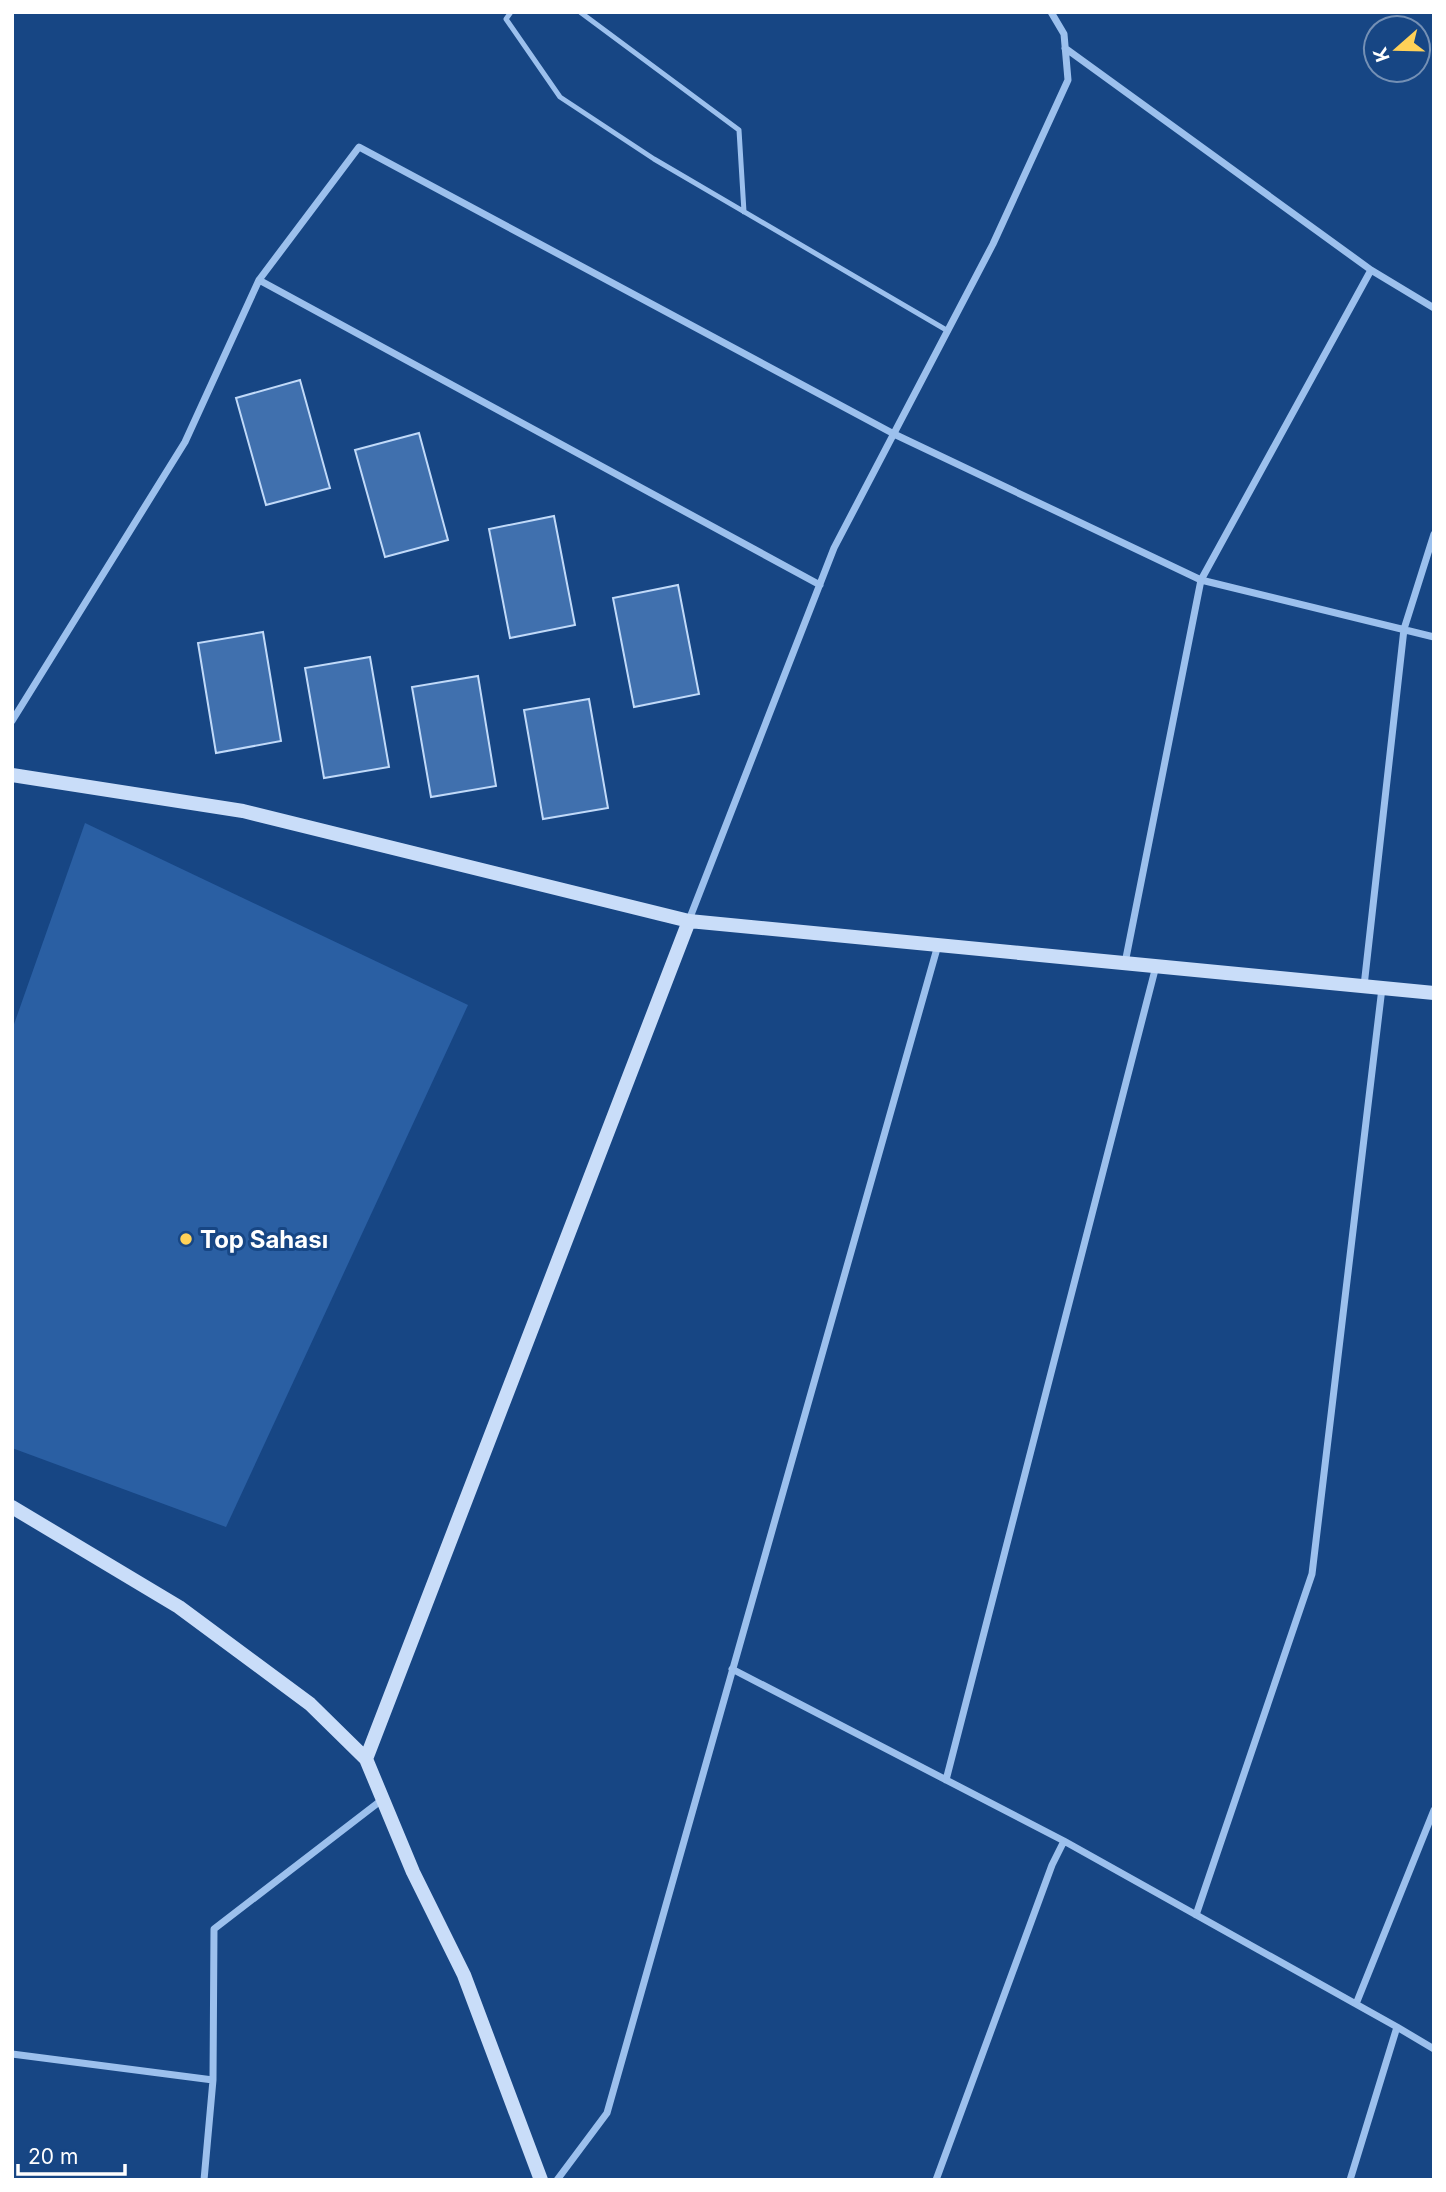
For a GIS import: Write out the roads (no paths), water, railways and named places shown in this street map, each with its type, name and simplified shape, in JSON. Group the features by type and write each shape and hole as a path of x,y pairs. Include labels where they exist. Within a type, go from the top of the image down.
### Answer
{"street":[{"path":"366,1759 834,548 993,244 1068,80 1064,34 1051,12"},
{"path":"1065,48 1371,271 1434,308"},
{"path":"12,721 184,442 259,280 359,147 894,435 1201,580 1434,637"},
{"path":"1125,963 1201,580 1371,271"},
{"path":"259,280 820,585"},
{"path":"1364,986 1404,629 1434,534"},
{"path":"12,775 243,811 689,921 1434,993"},
{"path":"557,2180 607,2113 938,945"},
{"path":"946,1780 1156,966"},
{"path":"1196,1915 1312,1574 1382,988"},
{"path":"12,1507 179,1607 310,1704 366,1759 414,1872 464,1975 541,2180"},
{"path":"732,1669 1064,1841 1434,2049"},
{"path":"204,2180 213,2080 214,1929 383,1799"},
{"path":"1356,2004 1434,1810"},
{"path":"936,2180 1052,1865 1064,1841"},
{"path":"1350,2180 1397,2027"},
{"path":"12,2054 213,2080"}],"lane":[{"path":"510,12 506,19 560,97 654,159 948,331"},
{"path":"580,12 739,130 744,212"}],"place":[{"name":"Top Sahası","path":"186,1239"}]}
